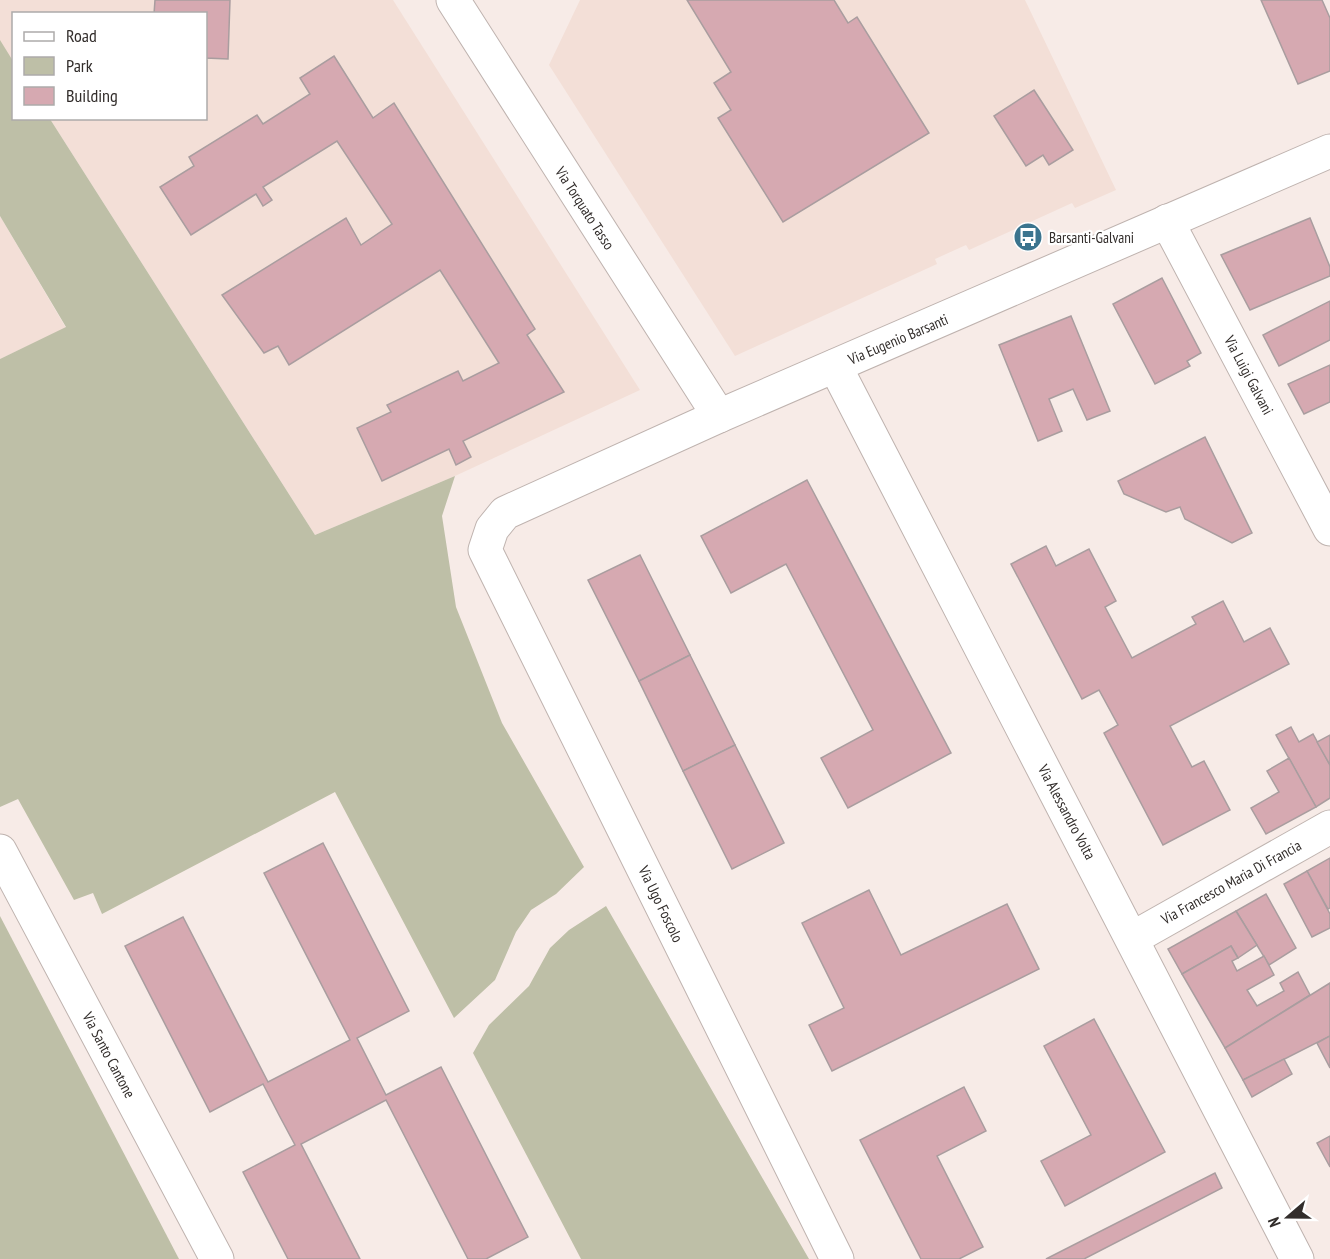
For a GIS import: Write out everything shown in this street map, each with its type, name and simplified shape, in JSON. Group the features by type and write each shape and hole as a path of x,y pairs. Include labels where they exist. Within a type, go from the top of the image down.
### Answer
{"street":[{"name":"Via Torquato Tasso","path":"453,0 719,416"},
{"name":"Via Eugenio Barsanti","path":"485,550 492,529 505,513 719,416 1330,151"},
{"name":"Via Luigi Galvani","path":"1167,221 1330,529"},
{"name":"Via Alessandro Volta","path":"834,366 1133,938 1297,1259"},
{"name":"Via Ugo Foscolo","path":"485,550 837,1259"},
{"name":"Via Francesco Maria Di Francia","path":"1133,938 1330,827"},
{"name":"Via Santo Cantone","path":"0,851 217,1259"}],"shaded area":[{"path":"0,0 393,0 640,390 455,476 315,535 51,120 207,120 207,12 12,12 12,60 0,41"},
{"path":"580,0 1025,0 1116,190 1075,208 1072,203 969,250 966,245 935,259 937,264 735,356 549,65"},
{"path":"0,216 66,328 0,359"}],"green space":[{"path":"0,40 12,59 12,120 51,120 315,535 455,476 442,516 456,607 502,723 584,867 556,894 531,910 516,932 495,980 454,1018 335,792 102,914 93,893 74,900 18,799 0,807 0,359 66,327 0,216"},
{"path":"606,906 809,1259 581,1259 473,1053 489,1025 529,986 550,948 569,930"},
{"path":"0,916 179,1259 0,1259"}],"building":[{"path":"155,0 230,0 228,59 207,58 207,12 154,12"},
{"path":"687,0 834,0 848,23 857,17 929,133 783,222 718,118 731,110 714,83 731,72"},
{"path":"1261,0 1322,0 1330,18 1330,71 1298,84"},
{"path":"334,56 373,118 394,103 535,329 527,335 564,392 463,441 471,457 456,465 449,449 382,481 357,428 391,412 387,405 458,371 463,381 499,363 440,270 289,365 278,346 264,353 222,295 346,218 361,245 392,224 337,141 263,187 272,200 263,206 256,194 191,235 160,187 194,166 189,157 257,115 263,124 310,94 300,78"},
{"path":"1034,90 1073,150 1049,165 1043,155 1026,166 994,116"},
{"path":"1310,218 1330,267 1330,276 1250,310 1221,255"},
{"path":"1162,278 1201,353 1187,361 1190,366 1155,384 1113,304"},
{"path":"1330,301 1330,340 1279,366 1263,335"},
{"path":"1071,316 1110,411 1087,420 1073,389 1049,399 1062,431 1038,441 999,345"},
{"path":"1330,365 1330,402 1304,414 1288,384"},
{"path":"1205,437 1252,533 1232,543 1185,519 1180,507 1166,512 1124,494 1118,481"},
{"path":"807,480 951,753 848,808 821,758 873,730 786,564 731,593 701,536"},
{"path":"1046,546 1056,566 1089,549 1116,601 1105,607 1132,658 1196,624 1192,617 1223,601 1244,642 1270,628 1289,664 1170,726 1192,767 1204,761 1230,810 1163,845 1104,733 1118,725 1099,690 1082,699 1011,564"},
{"path":"640,555 690,655 639,681 588,580"},
{"path":"690,655 735,745 683,771 639,681"},
{"path":"1291,727 1299,742 1313,734 1330,765 1330,798 1316,807 1276,735"},
{"path":"1330,735 1330,765 1317,742"},
{"path":"735,745 784,843 732,869 683,771"},
{"path":"1289,758 1316,807 1266,834 1251,808 1279,792 1267,771"},
{"path":"323,843 409,1011 357,1038 386,1095 441,1067 528,1237 486,1259 468,1259 386,1100 301,1144 360,1259 288,1259 243,1172 295,1145 263,1084 210,1112 125,946 183,917 268,1082 350,1040 264,873"},
{"path":"1330,858 1330,908 1328,909 1307,871"},
{"path":"1307,871 1330,914 1330,928 1312,937 1284,884"},
{"path":"869,890 901,955 1007,904 1039,969 832,1071 809,1025 844,1008 802,923"},
{"path":"1266,894 1296,948 1269,965 1236,911"},
{"path":"1236,911 1257,945 1238,958 1231,946 1182,974 1168,949"},
{"path":"1231,946 1238,958 1232,961 1237,971 1264,956 1274,975 1247,990 1257,1006 1284,991 1280,983 1298,972 1310,995 1225,1048 1182,974"},
{"path":"1330,983 1330,1036 1243,1080 1225,1048"},
{"path":"1094,1019 1165,1152 1065,1206 1041,1161 1091,1135 1044,1046"},
{"path":"1330,1036 1330,1068 1317,1043"},
{"path":"1284,1059 1292,1074 1252,1097 1243,1080"},
{"path":"964,1087 986,1131 937,1156 983,1247 959,1259 921,1259 860,1140"},
{"path":"1330,1136 1330,1167 1317,1143"},
{"path":"1215,1173 1222,1188 1084,1259 1046,1259"}],"place":[{"name":"Barsanti-Galvani","path":"1028,237"}]}
